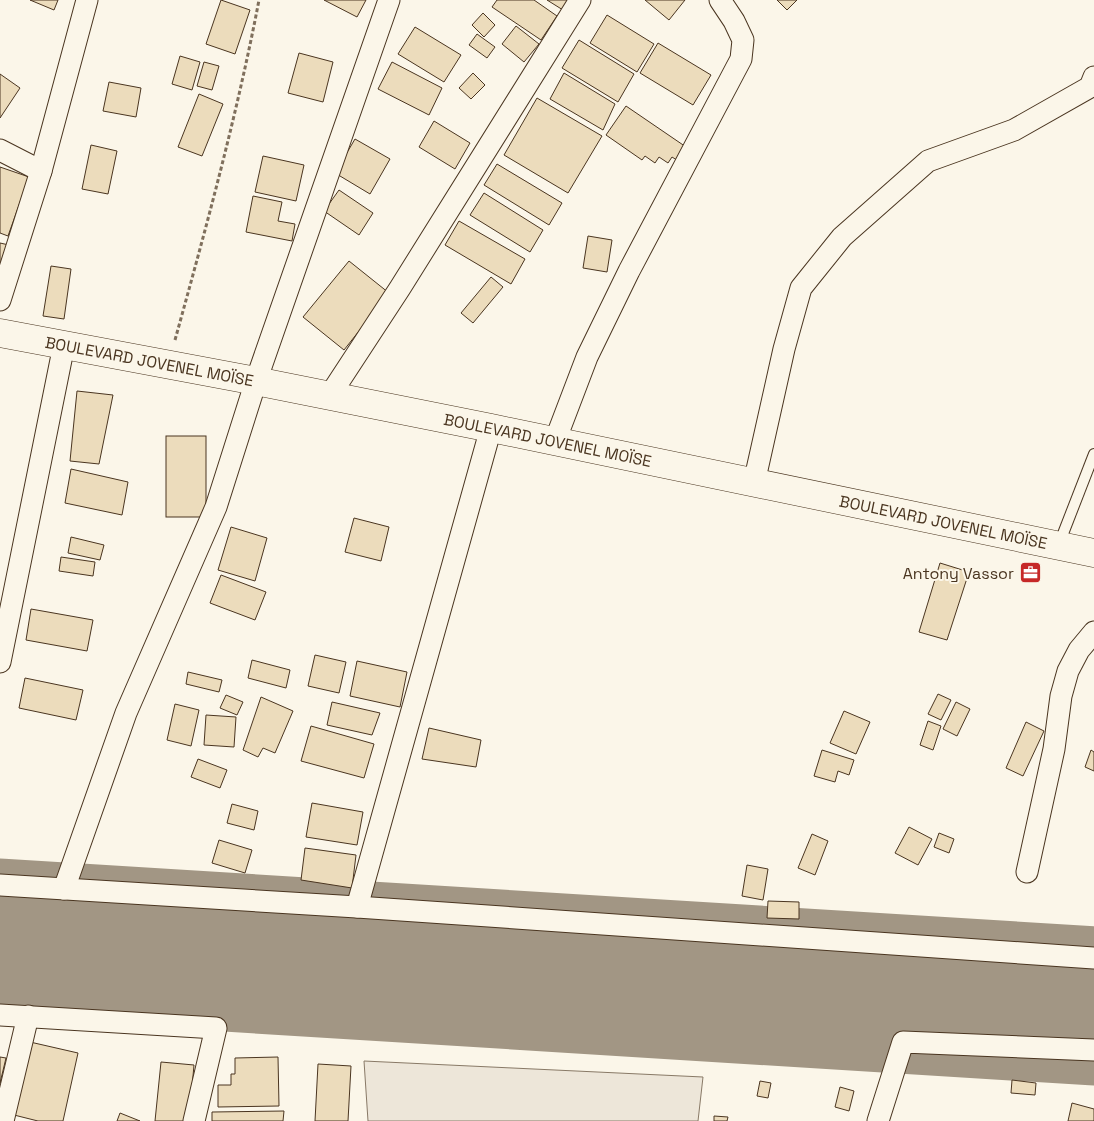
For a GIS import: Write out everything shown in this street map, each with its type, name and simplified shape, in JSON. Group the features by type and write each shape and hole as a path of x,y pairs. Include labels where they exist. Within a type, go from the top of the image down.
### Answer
{"main road":[{"name":"BOULEVARD JOVENEL MOÏSE","path":"0,333 256,381 491,428 1094,553"}],"street":[{"path":"0,300 41,171 87,0"},
{"path":"64,889 126,713 216,508 256,381 388,0"},
{"path":"330,396 400,288 580,0"},
{"path":"555,441 587,357 629,271 741,59 743,40 734,21 720,0"},
{"path":"754,483 784,349 801,288 842,237 928,161 1014,130 1090,87 1094,77"},
{"path":"0,150 41,171"},
{"path":"0,662 7,595 64,346"},
{"path":"357,907 491,428"},
{"path":"1027,872 1054,749 1061,696 1068,671 1079,650 1094,632"},
{"path":"0,885 357,907 1094,958"},
{"path":"0,1014 216,1028 194,1121"},
{"path":"3,1121 28,1016"},
{"path":"878,1121 902,1042 1094,1050"}],"lane":[{"path":"1058,546 1094,454"}],"path":[{"path":"168,365 215,192 249,51 259,0"}],"shaded area":[{"path":"364,1061 703,1077 698,1121 368,1121"}],"building":[{"path":"30,0 58,0 54,10"},
{"path":"221,0 250,10 235,54 206,44"},
{"path":"324,0 366,0 357,17"},
{"path":"497,0 534,0 557,16 541,40 492,7"},
{"path":"547,0 569,0 563,10"},
{"path":"645,0 685,0 669,20"},
{"path":"777,0 797,0 787,10"},
{"path":"483,13 495,25 484,37 472,25"},
{"path":"607,15 654,44 637,72 590,43"},
{"path":"516,26 539,44 524,62 502,44"},
{"path":"415,27 461,55 444,82 398,54"},
{"path":"477,34 495,47 487,58 469,45"},
{"path":"579,40 634,74 618,102 562,68"},
{"path":"658,43 711,75 693,105 640,73"},
{"path":"299,53 333,62 323,102 288,93"},
{"path":"180,56 200,62 192,90 172,84"},
{"path":"204,62 219,66 212,90 197,86"},
{"path":"392,62 442,88 429,115 378,89"},
{"path":"473,73 485,85 471,99 459,88"},
{"path":"564,73 615,104 603,130 550,99"},
{"path":"0,74 20,88 0,118"},
{"path":"109,82 141,88 136,117 103,111"},
{"path":"199,94 223,104 202,156 178,147"},
{"path":"537,98 602,136 568,193 504,155"},
{"path":"626,106 689,149 680,162 672,157 668,163 659,157 655,163 645,156 642,160 606,135"},
{"path":"434,121 470,143 455,169 419,147"},
{"path":"355,139 390,159 370,194 335,173"},
{"path":"91,145 117,151 108,194 82,189"},
{"path":"263,156 304,165 296,201 255,192"},
{"path":"497,164 562,203 549,225 484,185"},
{"path":"0,167 29,177 8,236 0,233"},
{"path":"339,190 373,213 359,235 324,211"},
{"path":"484,193 543,230 530,252 470,215"},
{"path":"253,196 282,202 278,221 295,224 292,241 246,232"},
{"path":"459,221 525,259 511,284 445,245"},
{"path":"588,236 612,240 607,272 583,268"},
{"path":"0,243 9,245 0,276"},
{"path":"349,261 389,293 344,350 303,317"},
{"path":"51,266 71,269 64,319 43,316"},
{"path":"491,277 503,287 473,323 461,313"},
{"path":"77,391 113,395 99,464 70,461"},
{"path":"166,436 206,436 206,517 166,517"},
{"path":"71,469 128,482 122,515 65,503"},
{"path":"354,518 389,527 381,561 345,552"},
{"path":"231,527 267,538 255,581 218,570"},
{"path":"71,537 104,545 100,560 68,553"},
{"path":"61,557 95,562 93,576 59,571"},
{"path":"940,563 969,572 947,640 919,632"},
{"path":"221,575 266,592 255,620 210,603"},
{"path":"31,609 93,620 87,651 26,640"},
{"path":"315,655 346,662 339,693 308,686"},
{"path":"252,660 290,670 286,688 248,678"},
{"path":"357,661 407,672 400,707 350,696"},
{"path":"188,672 222,680 219,692 186,684"},
{"path":"25,678 83,690 76,720 19,708"},
{"path":"938,694 951,700 941,720 928,714"},
{"path":"226,695 243,702 237,715 220,708"},
{"path":"261,697 293,711 275,753 263,748 258,757 243,750"},
{"path":"332,702 380,713 372,735 327,725"},
{"path":"956,702 970,709 957,736 943,729"},
{"path":"175,704 199,710 191,746 167,740"},
{"path":"844,711 870,722 856,754 830,743"},
{"path":"206,715 236,717 234,747 204,745"},
{"path":"928,721 941,726 933,750 920,745"},
{"path":"1026,722 1044,731 1023,776 1006,768"},
{"path":"311,726 374,744 364,778 301,761"},
{"path":"429,728 481,740 476,767 422,759"},
{"path":"822,750 854,760 849,775 838,771 835,782 814,776"},
{"path":"1091,750 1094,752 1094,771 1085,767"},
{"path":"198,759 227,770 220,788 191,777"},
{"path":"312,803 363,812 357,845 306,837"},
{"path":"232,804 258,811 254,830 227,823"},
{"path":"909,827 932,839 918,865 895,853"},
{"path":"939,833 954,839 949,853 934,847"},
{"path":"812,834 828,841 815,875 798,868"},
{"path":"219,840 252,850 245,873 212,863"},
{"path":"305,848 356,855 352,888 301,880"},
{"path":"747,865 768,869 763,900 742,896"},
{"path":"768,901 799,902 799,919 767,918"},
{"path":"30,1042 78,1053 63,1121 38,1121 14,1115"},
{"path":"0,1057 6,1058 0,1083"},
{"path":"278,1057 279,1106 218,1107 218,1085 231,1085 231,1074 235,1074 235,1058"},
{"path":"161,1062 194,1065 189,1121 155,1121"},
{"path":"318,1064 351,1066 348,1121 315,1121"},
{"path":"1012,1080 1036,1083 1035,1095 1011,1093"},
{"path":"760,1081 771,1083 768,1098 757,1096"},
{"path":"840,1087 854,1091 849,1111 835,1107"},
{"path":"1072,1103 1094,1109 1094,1121 1068,1121"},
{"path":"284,1111 283,1121 212,1121 212,1112"},
{"path":"120,1113 140,1121 117,1121"},
{"path":"714,1116 728,1117 727,1121 714,1121"}],"runway":[{"path":"0,938 1094,1006"}],"place":[{"name":"Antony Vassor","path":"1030,573"}]}
